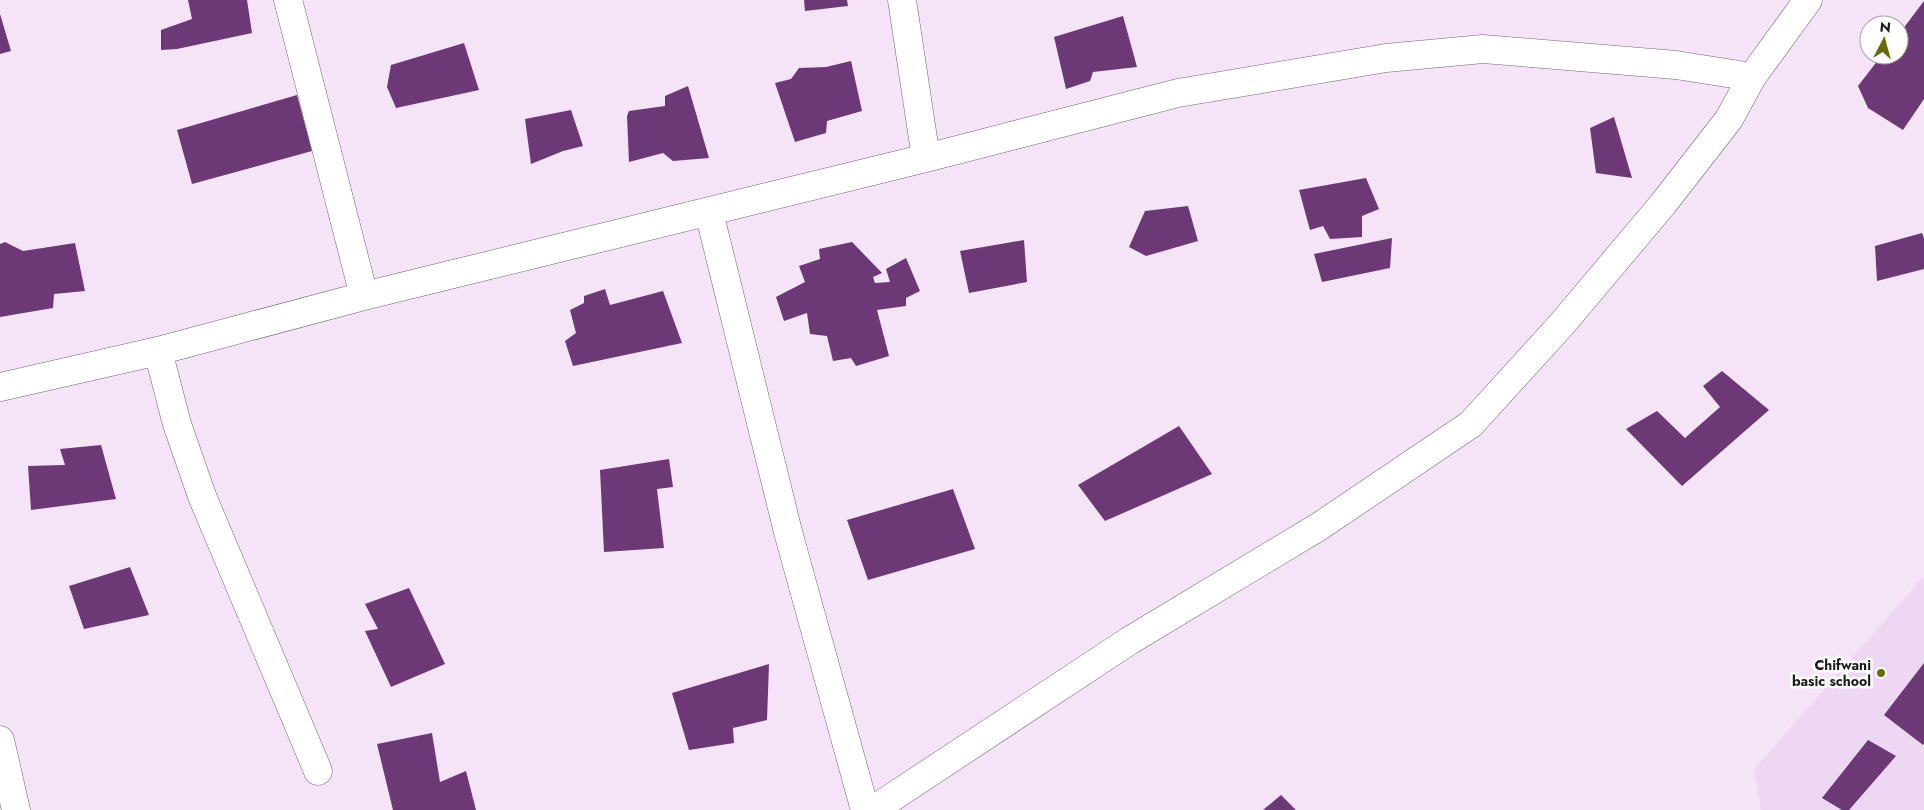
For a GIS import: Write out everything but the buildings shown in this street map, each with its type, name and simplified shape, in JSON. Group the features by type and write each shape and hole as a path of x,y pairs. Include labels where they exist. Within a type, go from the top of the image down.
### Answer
{"street":[{"path":"288,0 364,296"},
{"path":"902,0 926,158"},
{"path":"872,810 1129,641 1320,526 1471,424 1562,324 1663,204 1729,119 1752,77 1808,0"},
{"path":"0,387 158,351 364,296 926,158 1178,93 1386,58 1483,48 1676,65 1752,77"},
{"path":"709,212 788,532 865,810"},
{"path":"158,351 177,424 202,496 318,771"},
{"path":"0,740 16,810"}],"shaded area":[{"name":"Chifwani basic school","path":"1924,576 1924,810 1761,810 1754,769"}],"place":[{"name":"Chifwani basic school","path":"1881,673"}]}
